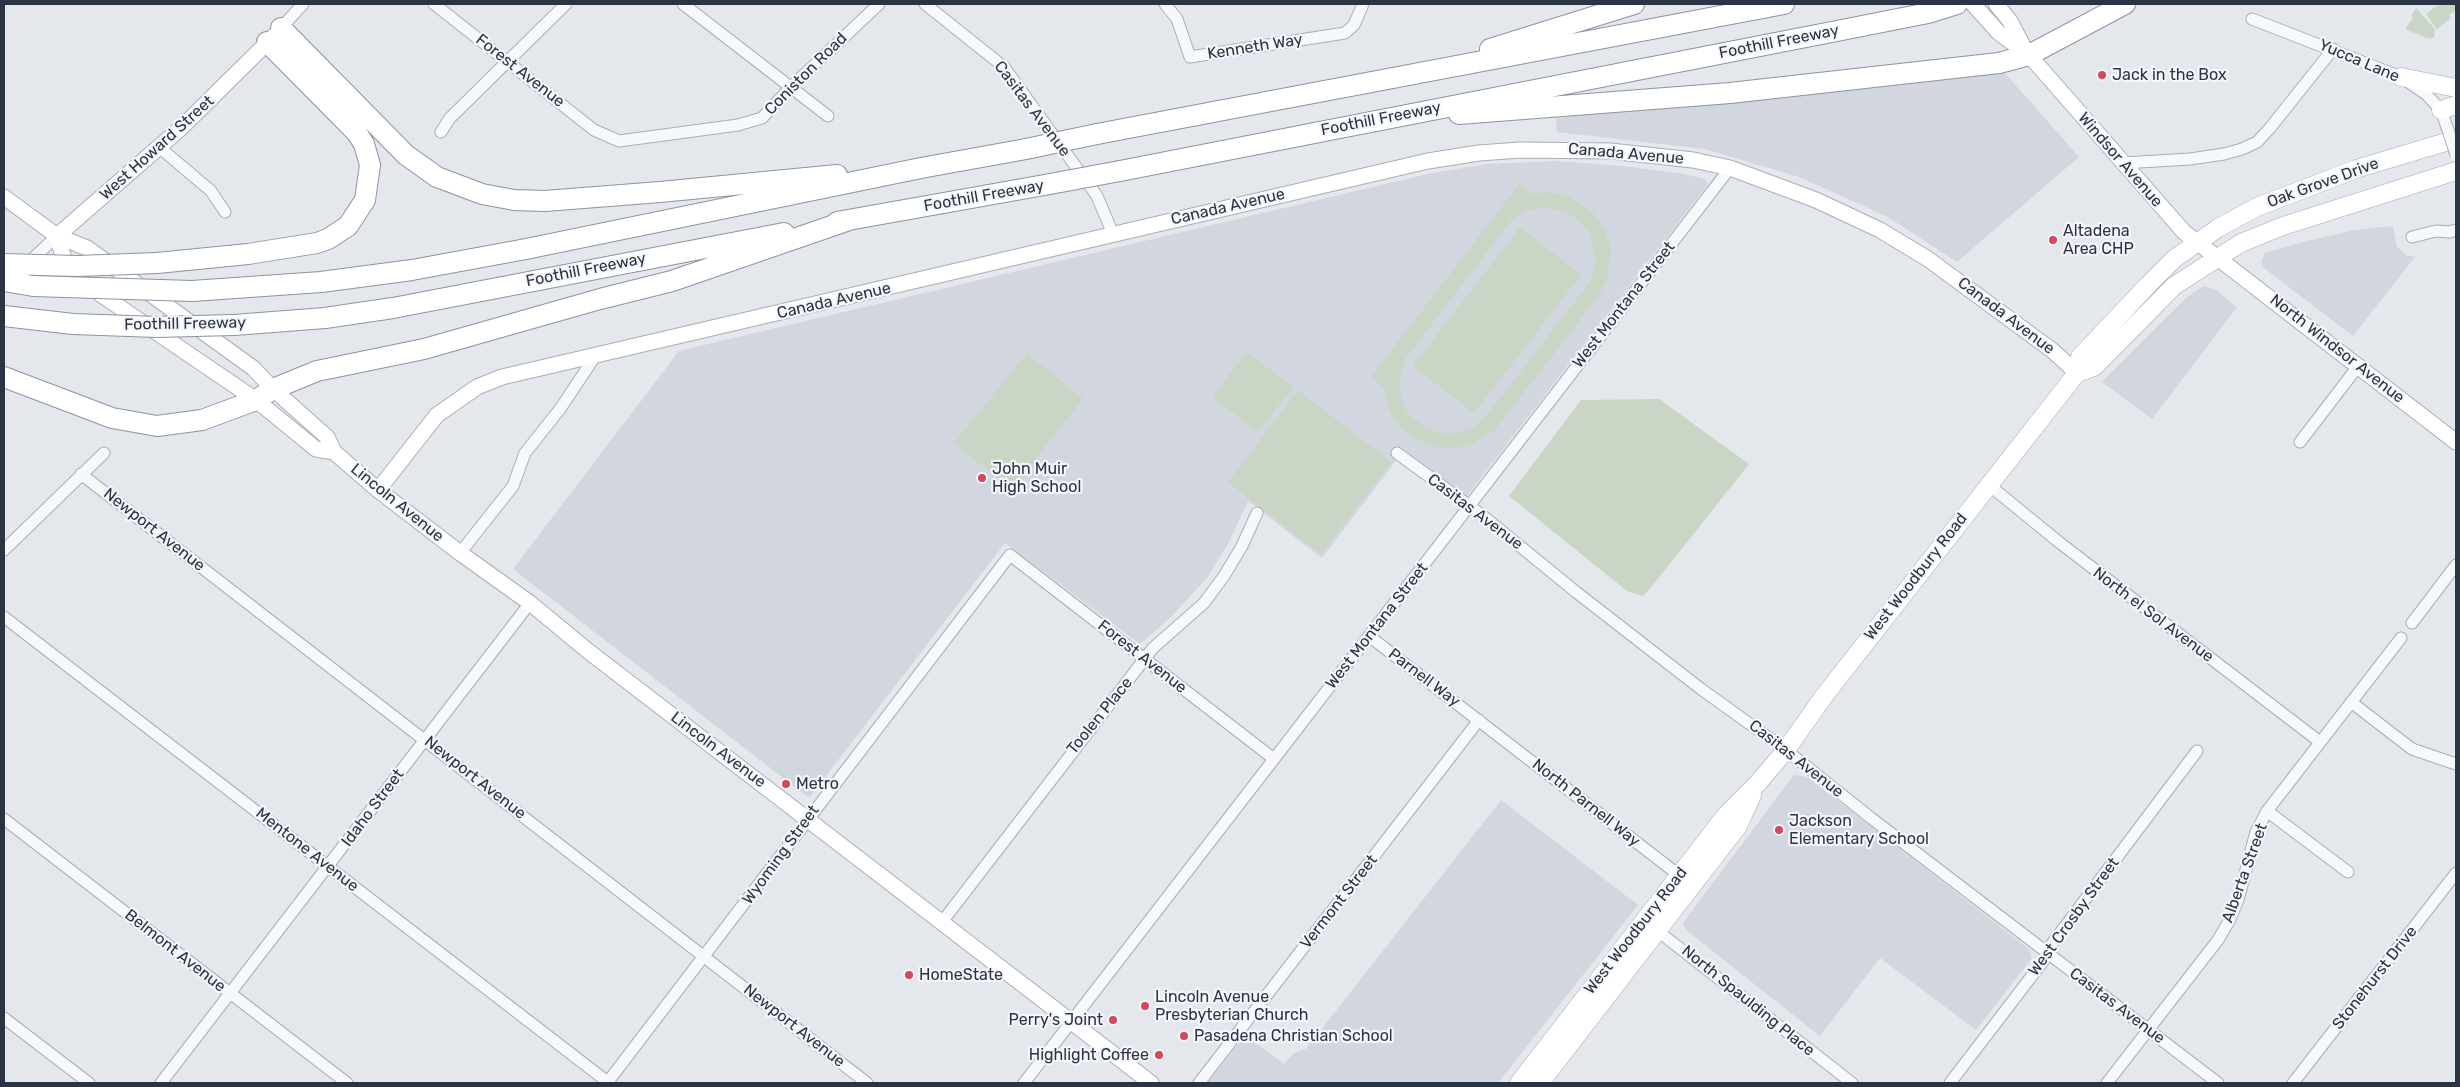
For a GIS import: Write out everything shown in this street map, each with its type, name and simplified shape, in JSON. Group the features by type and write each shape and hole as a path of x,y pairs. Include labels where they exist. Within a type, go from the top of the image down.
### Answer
{"highway":[{"path":"1393,80 1634,4"},
{"name":"Foothill Freeway","path":"4,281 33,286 192,291 321,282 412,270 526,249 921,168 1393,80 1784,4"},
{"name":"Foothill Freeway","path":"4,316 73,324 157,327 234,325 325,318 393,308 849,220 1120,171 1928,13 1957,4"},
{"path":"1374,120 1730,93 1999,63 2027,53 2125,4"},
{"path":"274,35 406,155 422,167 454,185 499,198 536,201 592,198 794,178 921,168"},
{"path":"4,264 77,266 157,263 232,256 318,244 339,233 361,209 368,190 370,165 364,144 274,35"},
{"path":"4,377 112,418 157,426 202,420 256,400 274,389 317,372 424,349 600,299 672,281 849,220"}],"main road":[{"path":"2401,77 2456,88"},
{"name":"Oak Grove Drive","path":"2197,243 2218,228 2257,207 2452,134"},
{"name":"Oak Grove Drive","path":"2217,258 2241,244 2283,226 2456,171"},
{"name":"West Woodbury Road","path":"1519,1083 1686,880 1726,815 1758,783 1786,750 1824,696 2077,373 2080,357 2174,259 2197,243"},
{"name":"West Woodbury Road","path":"2077,373 2094,367 2174,286 2217,258"},
{"name":"West Woodbury Road","path":"1540,1083 1650,926"}],"street":[{"name":"West Howard Street","path":"4,286 57,236 211,99 303,4"},
{"name":"Forest Avenue","path":"434,4 594,130 607,137"},
{"path":"441,132 450,118 566,4"},
{"path":"683,4 828,116"},
{"name":"Coniston Road","path":"607,137 619,140 753,122 762,118 791,87 879,4"},
{"name":"Casitas Avenue","path":"925,4 1004,67 1096,196 1113,234"},
{"name":"Kenneth Way","path":"1165,4 1177,19 1190,57 1344,33 1354,25 1363,4"},
{"path":"1974,4 1999,32 2027,53"},
{"path":"1996,4 2010,21 2027,53"},
{"name":"Yucca Lane","path":"2252,19 2333,48 2401,77 2449,107 2456,155"},
{"path":"2123,163 2190,159 2224,154 2242,150 2257,142 2333,48"},
{"name":"Windsor Avenue","path":"2027,53 2168,216 2197,243 2217,258"},
{"path":"159,147 211,191 225,212"},
{"name":"Canada Avenue","path":"378,490 437,415 469,391 502,377 688,336 1428,160 1478,153 1520,150 1610,151 1693,160 1730,168 1816,200 1880,230 1928,259 2053,351 2077,373"},
{"name":"West Montana Street","path":"1024,1083 1730,168"},
{"name":"Lincoln Avenue","path":"4,197 57,236 87,248 253,368 327,437 334,452 378,490 460,554 530,603 588,652 1151,1083"},
{"path":"2412,237 2436,231 2450,232 2456,230"},
{"name":"Lincoln Avenue","path":"57,236 68,272 256,400 316,449 334,452"},
{"name":"North Windsor Avenue","path":"2217,258 2359,365 2456,442"},
{"path":"460,554 513,486 525,453 560,409 596,355"},
{"path":"2300,442 2359,365"},
{"path":"4,550 104,453"},
{"name":"Casitas Avenue","path":"1397,454 1469,506 1701,689 1786,750 1871,818 2218,1083"},
{"name":"Newport Avenue","path":"82,474 867,1083"},
{"name":"North el Sol Avenue","path":"1989,485 2060,543 2320,742"},
{"name":"Toolen Place","path":"942,922 1073,749 1153,648 1204,603 1224,576 1242,546 1257,513"},
{"name":"Forest Avenue","path":"1010,555 1274,759"},
{"name":"Wyoming Street","path":"608,1083 809,820 819,803 1010,555"},
{"path":"2412,623 2456,565"},
{"name":"Idaho Street","path":"161,1083 530,603"},
{"name":"Mentone Avenue","path":"4,617 608,1083"},
{"name":"Parnell Way","path":"1369,636 1479,720"},
{"name":"Alberta Street","path":"2107,1083 2218,940 2238,900 2256,832 2268,811 2401,638"},
{"path":"2351,702 2412,749 2456,764"},
{"name":"North Parnell Way","path":"1479,720 1686,880"},
{"name":"Vermont Street","path":"1199,1083 1479,720"},
{"name":"West Crosby Street","path":"1950,1083 2197,751"},
{"path":"2268,811 2348,872"},
{"name":"Belmont Avenue","path":"4,819 346,1083"},
{"name":"Stonehurst Drive","path":"2294,1083 2456,873"},
{"name":"North Spaulding Place","path":"1650,926 1852,1083"},
{"path":"4,1018 88,1083"}],"shaded area":[{"path":"2004,72 2079,157 1957,262 1888,217 1799,177 1705,149 1557,132 1556,118"},
{"name":"John Muir High School","path":"1555,161 1623,166 1678,173 1705,179 1708,184 1466,497 1404,450 1322,558 1248,501 1229,542 1207,578 1170,618 1140,644 1005,543 809,798 513,569 679,351 1432,173 1487,164"},
{"path":"2393,226 2397,247 2406,255 2415,257 2353,336 2264,268 2261,261 2265,253 2307,241 2355,230"},
{"path":"2204,286 2216,290 2237,307 2152,419 2102,382 2187,297"},
{"path":"1794,775 1807,777 2029,949 2032,958 1976,1030 1880,958 1820,1036 1686,930 1683,923"},
{"path":"1501,800 1638,905 1498,1083 1208,1083 1245,1035 1284,1064 1294,1053 1306,1049"}],"green space":[{"path":"2439,4 2456,4 2456,10 2449,15 2451,18 2437,29 2426,14"},
{"path":"2416,8 2435,29 2434,38 2427,38 2405,29 2413,18 2411,16"},
{"path":"1520,183 1532,194 1548,192 1568,196 1593,213 1605,230 1611,249 1607,280 1597,298 1494,431 1467,446 1447,449 1427,445 1401,428 1389,411 1383,387 1371,377","holes":["1547,207 1570,214 1582,223 1591,236 1596,259 1590,282 1483,420 1470,429 1455,433 1439,433 1425,428 1407,412 1401,398 1399,382 1405,359 1511,221 1524,212"]},
{"path":"1520,227 1581,275 1474,413 1413,366"},
{"path":"1247,352 1293,387 1258,432 1212,397"},
{"path":"1027,353 1083,399 1011,489 954,443"},
{"path":"1298,390 1391,462 1321,554 1228,482"},
{"path":"1659,399 1749,464 1643,596 1627,591 1509,496 1581,400"}],"place":[{"name":"Jack in the Box","path":"2102,75"},
{"name":"Altadena Area CHP","path":"2053,240"},
{"name":"John Muir High School","path":"982,478"},
{"name":"Metro","path":"786,784"},
{"name":"Jackson Elementary School","path":"1779,830"},
{"name":"HomeState","path":"909,975"},
{"name":"Lincoln Avenue Presbyterian Church","path":"1145,1006"},
{"name":"Perry's Joint","path":"1113,1020"},
{"name":"Pasadena Christian School","path":"1184,1036"},
{"name":"Highlight Coffee","path":"1159,1055"}]}
